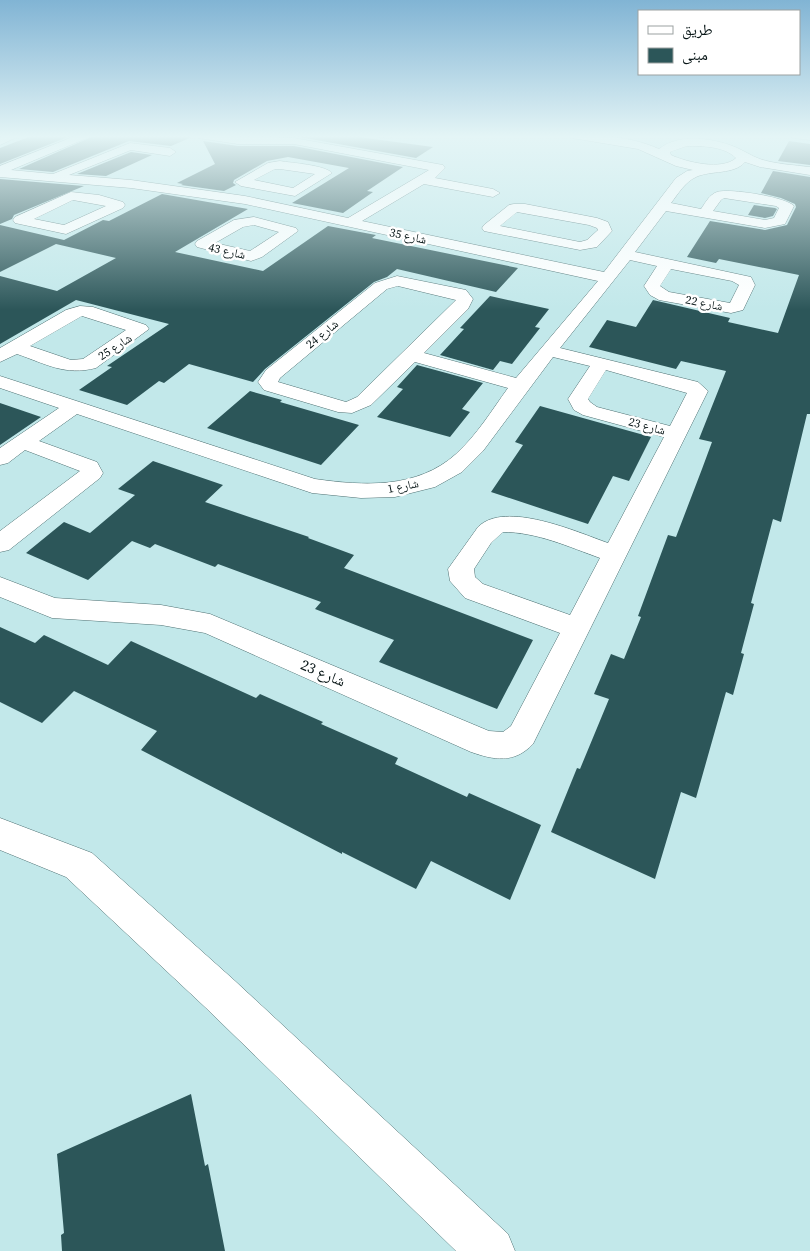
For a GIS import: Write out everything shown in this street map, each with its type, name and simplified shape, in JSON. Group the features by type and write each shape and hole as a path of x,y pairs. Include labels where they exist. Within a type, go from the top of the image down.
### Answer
{"street":[{"path":"99,200 114,203 118,206 70,230 59,230 20,220 71,196 99,200 112,193"},
{"name":"شارع 35","path":"203,193 349,223 410,229 464,248 608,278"},
{"path":"349,223 399,193"},
{"name":"شارع 1","path":"0,382 312,486 344,491 380,491 415,486 443,474 464,458 484,436 520,385 608,278 672,193"},
{"path":"663,206 705,213 774,224 780,221 787,206 779,202 724,194 716,197 705,213"},
{"path":"464,248 510,210 519,208 592,221 605,228 592,244 585,246 489,228"},
{"path":"267,224 292,211"},
{"path":"391,218 410,229 438,227"},
{"name":"شارع 43","path":"242,222 267,224 291,231 255,256 243,256 202,244 242,222"},
{"name":"شارع 22","path":"625,255 736,277 745,280 748,285 737,306 731,308 665,296 656,292 652,286 666,264"},
{"name":"شارع 24","path":"404,281 464,296 465,299 462,305 412,355 364,401 352,407 338,406 274,388 268,382 274,374 386,283 404,281"},
{"name":"شارع 25","path":"80,311 87,311 137,326 140,329 139,332 89,364 78,366 69,366 7,351 80,311"},
{"name":"شارع 23","path":"0,586 52,608 161,615 210,624 482,742 496,747 507,747 516,742 522,735 698,391 695,388 548,350"},
{"path":"412,355 520,385"},
{"name":"شارع 23","path":"601,363 578,399 581,406 590,411 676,434"},
{"path":"0,458 74,408"},
{"path":"0,544 92,473 89,466 23,442"},
{"path":"576,628 474,591 463,581 461,569 490,528 504,523 524,524 614,554"},
{"path":"0,834 79,865 220,994 491,1251"}],"building":[{"path":"0,193 66,193 14,215 12,219 0,224"},
{"path":"308,193 371,193 343,213 292,203"},
{"path":"763,193 810,193 810,414 807,414 781,522 773,519 751,603 754,604 741,653 744,654 733,695 726,692 696,798 681,792 655,879 551,832 577,768 580,769 609,699 594,694 611,654 624,659 641,617 638,616 668,535 676,537 702,469 712,442 699,439 726,371 681,361 676,369 589,347 607,320 636,327 653,300 730,318 728,322 778,333 799,275 719,259 716,263 687,257 710,221 765,230 787,225 796,207 795,204"},
{"path":"162,194 248,209 175,252 263,271 328,226 376,235 372,238 518,268 496,292 397,269 387,277 374,282 265,369 253,382 189,364 164,383 159,381 127,405 79,390 112,367 107,366 169,324 76,300 0,344 0,276 57,291 116,258 56,244 0,272 0,225 64,240 103,220 109,221"},
{"path":"754,205 777,209 773,216 765,218 748,215"},
{"path":"490,296 549,309 535,327 540,328 512,364 500,361 493,370 440,355 464,329 460,328"},
{"path":"417,365 483,383 462,409 470,412 450,437 377,417 403,389 397,387"},
{"path":"250,391 282,400 280,402 359,425 321,465 207,428"},
{"path":"0,403 41,417 0,445"},
{"path":"540,406 651,437 629,481 613,476 588,524 491,492 523,445 515,442"},
{"path":"153,461 223,485 205,502 309,537 354,555 344,568 533,640 497,709 379,662 394,640 315,609 321,602 218,564 215,567 155,544 150,548 132,541 88,580 26,553 64,522 90,533 135,495 118,489"},
{"path":"0,627 35,643 44,635 108,665 131,641 256,698 260,694 323,722 321,724 398,758 395,764 467,797 469,793 541,825 510,900 431,861 416,889 342,852 342,854 141,750 157,731 74,691 42,723 0,702"},
{"path":"191,1094 205,1166 208,1164 225,1251 62,1251 61,1235 64,1233 57,1154"}]}
